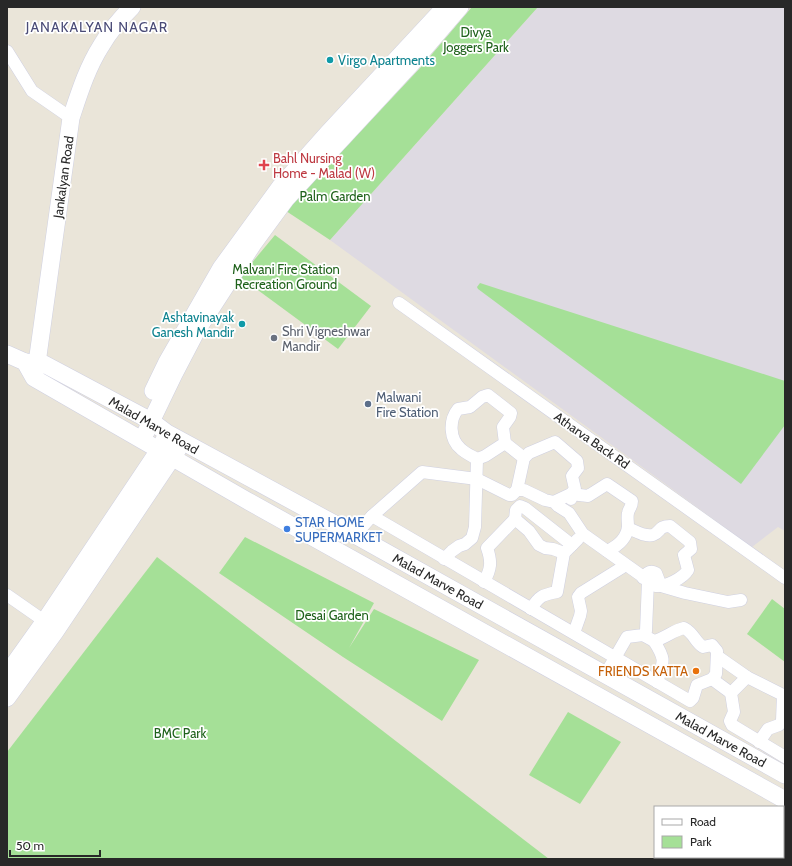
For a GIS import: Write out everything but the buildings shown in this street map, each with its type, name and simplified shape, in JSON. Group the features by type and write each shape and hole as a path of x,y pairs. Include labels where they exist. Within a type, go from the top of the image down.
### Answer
{"main road":[{"name":"Jankalyan Road","path":"32,368 71,118 83,83 100,47 116,24 132,7"},
{"path":"402,64 445,7"},
{"path":"138,437 167,362 188,336 227,272 256,230 285,192 311,162 402,64 460,7"},
{"path":"7,354 32,368"},
{"name":"Malad Marve Road","path":"32,368 44,364 146,419 183,442 355,535 785,775"},
{"name":"Malad Marve Road","path":"32,368 138,437 240,497 785,800"},
{"path":"166,454 167,433"},
{"path":"7,698 50,626 166,454 183,442"},
{"path":"240,497 250,479"},
{"path":"322,542 335,524"},
{"path":"7,674 50,626"}],"street":[{"path":"7,50 32,91 71,118"},
{"name":"Atharva Back Rd","path":"399,303 785,578"},
{"path":"477,459 460,449 451,434 453,415 458,409 470,407 488,395 511,413 503,428 505,443 524,458"},
{"path":"355,535 372,516 422,472 477,479 509,495 512,495 518,490 524,458 529,453 555,442 577,461 578,468 572,476 576,489 571,494 554,502"},
{"path":"477,459 485,456 505,443"},
{"path":"444,559 452,551 465,544 472,538 475,527 477,459"},
{"path":"571,494 588,496 607,484 632,501 632,507 628,513 628,528 625,537 617,546 607,551"},
{"path":"518,490 524,490 545,500 554,502 569,513 583,534 656,586 728,602 741,600"},
{"path":"569,513 571,494"},
{"path":"484,582 490,570 487,548 516,519 516,510 520,506 525,508 568,549"},
{"path":"372,516 444,559 574,633 615,658 690,701 693,698 697,686 712,679 716,674 717,651 712,645 703,647 700,645 691,632 684,628 679,629 661,639 654,640 643,635 627,637 615,658 605,675"},
{"path":"516,519 529,531 539,545 545,548 568,549"},
{"path":"628,528 645,535 653,535 664,526 670,526 690,542 691,549 684,555 688,570 685,575 661,586"},
{"path":"531,609 537,598 557,592 568,549 583,534"},
{"path":"574,633 581,611 578,597 581,593 626,565"},
{"path":"643,635 646,631 646,579"},
{"path":"7,595 50,626"},
{"path":"654,640 662,653 664,660 657,682"},
{"path":"716,656 747,677 784,696 782,721 768,729 759,742"},
{"path":"731,693 747,677"},
{"path":"712,679 731,693 734,712 730,721 732,725 785,757"}],"shaded area":[{"path":"538,7 785,7 785,531 778,527 752,547 330,240"}],"green space":[{"name":"Palm Garden","path":"472,7 538,7 330,240 286,211 421,67"},
{"name":"Malvani Fire Station Recreation Ground","path":"275,235 371,306 338,349 240,277"},
{"path":"480,283 785,381 785,425 741,484 478,289 477,287"},
{"name":"Desai Garden","path":"245,537 374,603 349,648 374,609 479,660 442,721 343,657 219,573"},
{"name":"BMC Park","path":"157,557 549,859 7,859 7,752"},
{"path":"772,599 785,609 785,662 747,634"},
{"path":"568,712 621,742 580,804 529,775"}],"place":[{"name":"Virgo Apartments","path":"330,60"},
{"name":"Bahl Nursing Home - Malad (W)","path":"264,165"},
{"name":"Ashtavinayak Ganesh Mandir","path":"242,324"},
{"name":"Shri Vigneshwar Mandir","path":"274,338"},
{"name":"Malwani Fire Station","path":"368,404"},
{"name":"STAR HOME SUPERMARKET","path":"287,529"},
{"name":"FRIENDS KATTA","path":"696,671"}],"district":[{"name":"JANAKALYAN NAGAR","path":"97,27"}],"park label":[{"name":"Divya Joggers Park","path":"476,40"}]}
